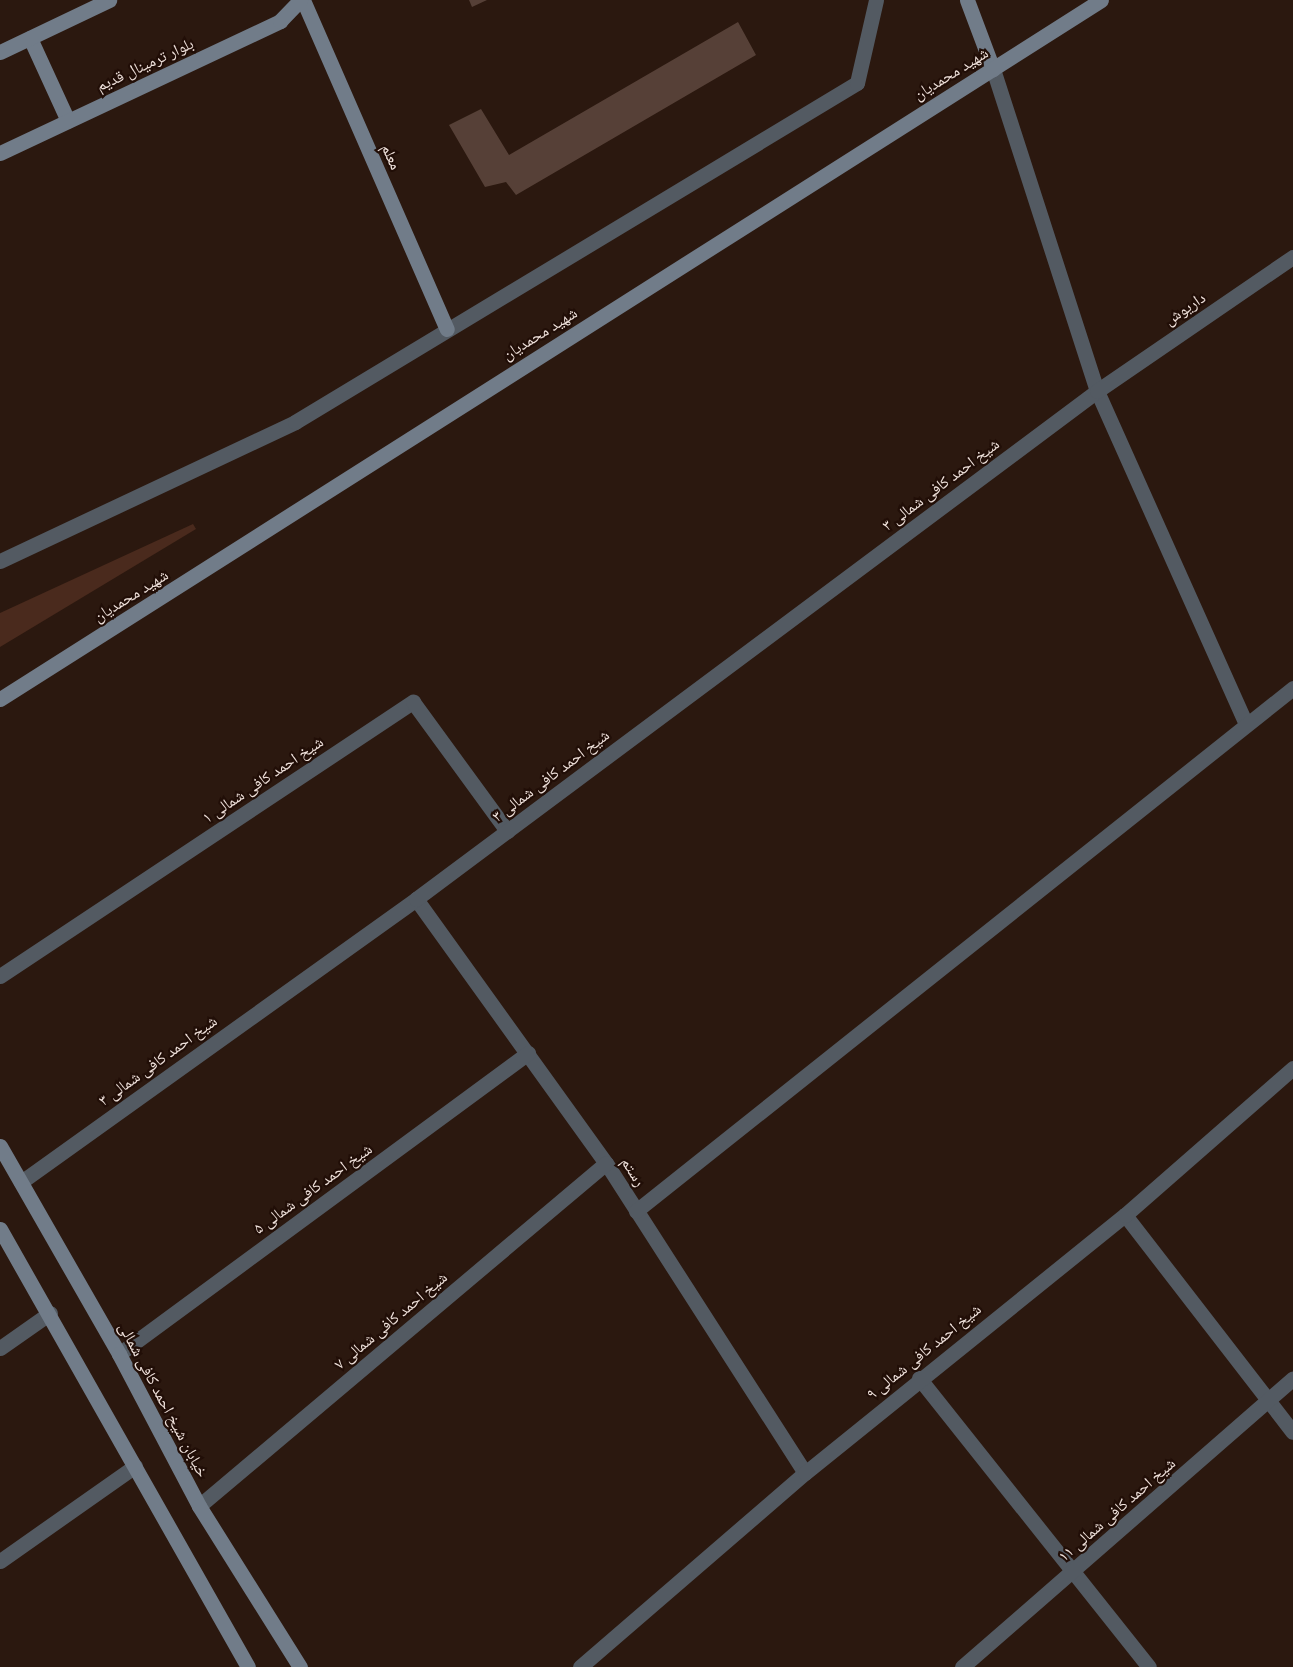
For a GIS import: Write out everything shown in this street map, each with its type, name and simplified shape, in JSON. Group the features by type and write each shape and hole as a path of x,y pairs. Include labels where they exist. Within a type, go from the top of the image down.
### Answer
{"street":[{"path":"0,52 109,0"},
{"name":"بلوار ترمینال قدیم","path":"0,153 280,21 301,0"},
{"name":"معلم","path":"301,0 447,329"},
{"path":"0,561 295,422 857,82 876,0"},
{"path":"967,0 993,69 1097,391 1246,724"},
{"name":"شهید محمدیان","path":"0,699 1101,0"},
{"path":"30,38 68,121"},
{"name":"داریوش","path":"1097,391 1293,257"},
{"name":"شیخ احمد کافی شمالی ۳","path":"21,1182 416,899 1097,391"},
{"path":"636,1211 1293,688"},
{"name":"شیخ احمد کافی شمالی ۱","path":"0,976 414,702 507,831"},
{"name":"رستم","path":"416,899 606,1163 805,1473"},
{"name":"شیخ احمد کافی شمالی ۵","path":"119,1354 528,1053"},
{"name":"شیخ احمد کافی شمالی ۹","path":"580,1667 919,1378 1125,1215 1293,1068"},
{"name":"خیابان شیخ احمد کافی شمالی","path":"0,1146 119,1354 199,1506 300,1667"},
{"name":"شیخ احمد کافی شمالی ۷","path":"199,1506 606,1163"},
{"path":"1125,1215 1267,1402 1293,1432"},
{"path":"0,1229 50,1313 248,1667"},
{"path":"0,1348 50,1313"},
{"path":"919,1378 1072,1574 1149,1667"},
{"name":"شیخ احمد کافی شمالی ۱۱","path":"963,1667 1072,1574 1293,1378"},
{"path":"0,1561 135,1466"}],"shaded area":[{"path":"193,524 196,529 0,647 0,613"}],"building":[{"path":"469,0 487,0 472,7"},
{"path":"738,22 756,55 516,195 506,182 485,187 449,125 481,109 509,155"}]}
